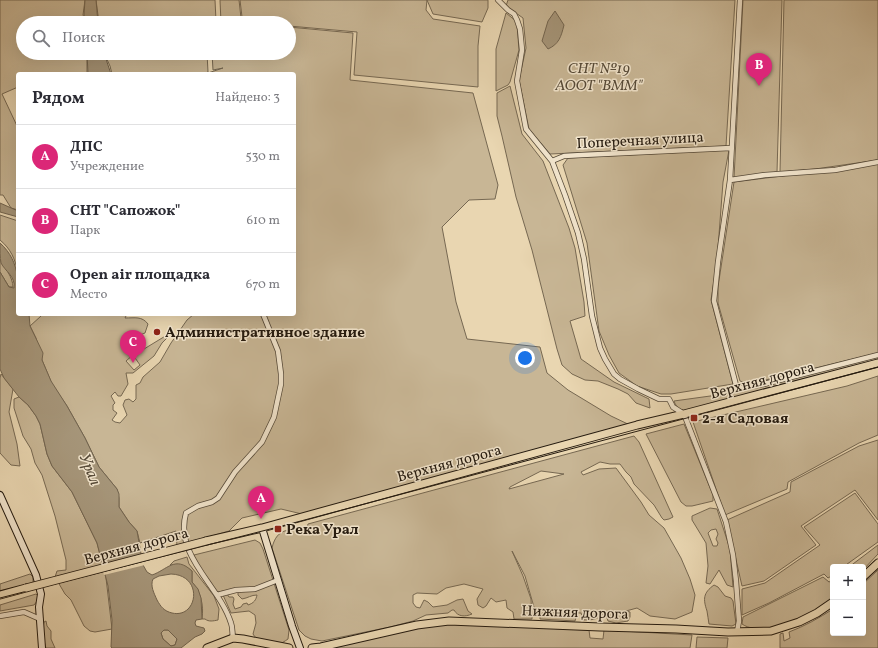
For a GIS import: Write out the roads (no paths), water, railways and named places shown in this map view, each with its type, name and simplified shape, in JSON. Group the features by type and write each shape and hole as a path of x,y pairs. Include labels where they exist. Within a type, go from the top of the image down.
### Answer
{"main road":[{"name":"Верхняя дорога","path":"0,595 206,541 262,528 637,425 878,363"},
{"path":"0,495 36,575 41,594 39,607 42,648"},
{"path":"262,528 300,648"},
{"path":"866,573 878,563"},
{"name":"Нижняя дорога","path":"312,648 417,625 449,621 737,632 771,631 799,622 817,613 830,604"},
{"path":"207,648 233,638 289,648"}],"street":[{"path":"498,0 514,14 520,29 522,50 517,81 526,129 552,161 578,232 584,259 592,316 605,359 614,374 620,379 659,399 669,398 673,407 684,414 726,522 733,555 736,582 739,621 737,632"},
{"path":"740,0 730,180 714,301 737,389 764,384 878,355"},
{"name":"Поперечная улица","path":"552,161 564,156 731,148"},
{"path":"730,180 766,175 835,170 878,162"},
{"path":"233,638 232,624 217,595 188,551 183,530 184,519 186,512 193,508 212,502 218,498 235,472 262,442 274,417 282,374 278,351 264,316"},
{"path":"217,595 236,590 255,589 278,580"},
{"path":"0,616 24,612 40,619"}],"water":[{"path":"85,0 96,0 97,16 84,15"},
{"path":"555,11 564,25 559,40 555,45 548,49 542,41 548,21"},
{"path":"87,60 106,60 110,72 88,72"},
{"path":"0,203 16,210 16,216 0,212"},
{"name":"Урал","path":"0,243 12,259 16,272 16,316 29,316 30,326 43,353 42,360 51,381 85,438 99,467 117,489 119,494 119,507 137,531 143,565 147,572 152,575 176,564 186,566 192,571 192,582 198,589 201,598 202,619 196,620 195,623 196,626 204,628 205,631 181,648 111,647 112,620 108,586 97,543 72,492 52,466 47,454 40,424 36,416 4,378 0,369 0,272 9,287 14,288 14,284 12,277 1,263","holes":["171,574 182,576 189,581 193,588 194,596 192,604 187,610 181,613 172,613 163,608 157,600 153,590 153,579 159,576","164,630 168,630 177,639 175,645 171,646 163,639 161,633"]}],"tram line":[{"path":"0,598 282,526 878,367"}],"place":[{"name":"СНТ \"Сапожок\"","path":"759,86"},
{"name":"Административное здание","path":"157,332"},
{"name":"Open air площадка","path":"133,363"},
{"name":"2-я Садовая","path":"694,418"},
{"name":"ДПС","path":"261,519"},
{"name":"Река Урал","path":"278,529"}],"park label":[{"name":"СНТ №19 АООТ \"ВММ\"","path":"599,76"}]}
